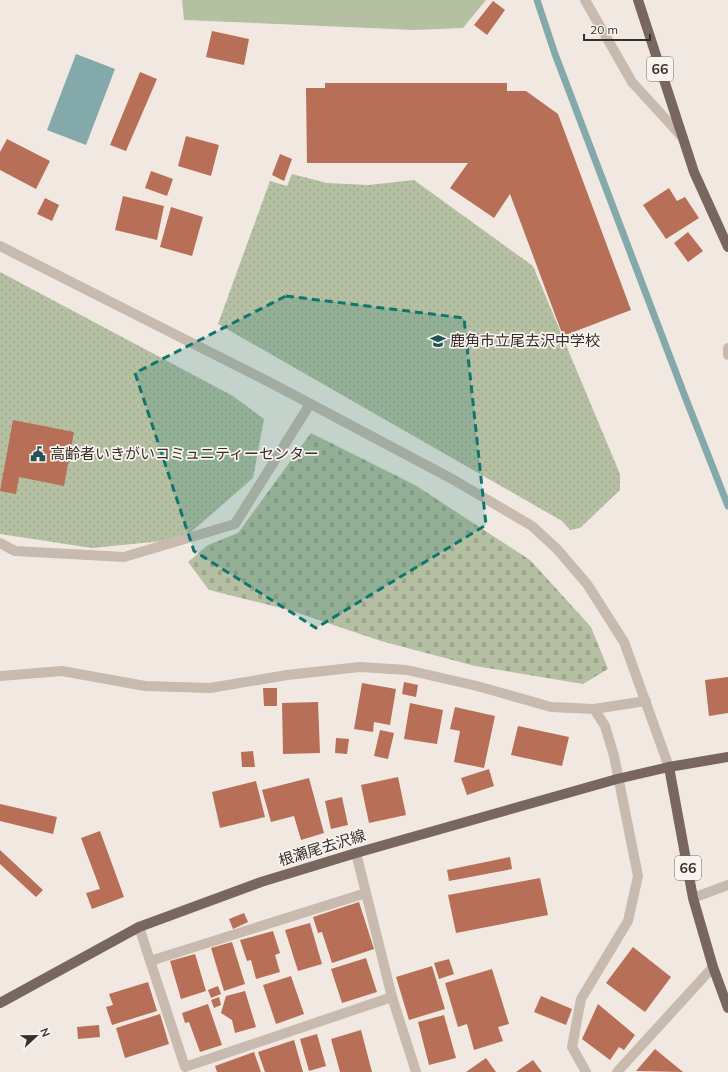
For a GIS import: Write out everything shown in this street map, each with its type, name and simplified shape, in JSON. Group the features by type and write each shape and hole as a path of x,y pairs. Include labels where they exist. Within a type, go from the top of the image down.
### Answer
{"main road":[{"name":"66","path":"638,0 694,172 728,247"},
{"name":"根瀬尾去沢線","path":"0,1003 139,927 261,882 356,853 617,779 669,767 728,757"},
{"name":"66","path":"669,767 693,898 713,967 728,1008"}],"street":[{"path":"585,0 632,82 683,138"},
{"path":"0,246 310,404 454,480 532,526 557,549 587,584 624,642 669,767"},
{"path":"728,348 728,355"},
{"path":"0,543 15,551 124,557 235,524 310,404"},
{"path":"0,676 62,671 145,686 210,688 287,675 360,667 406,670 477,686 551,707 594,709 646,701"},
{"path":"586,1072 572,1047 581,999 628,921 638,876 617,779 614,756 605,726 594,709"},
{"path":"356,853 392,998 416,1072"},
{"path":"693,898 728,885"},
{"path":"150,961 366,893"},
{"path":"139,927 185,1068 392,998"},
{"path":"617,1072 713,967"}],"highlighted area":[{"path":"286,296 464,318 486,525 316,628 194,551 135,373"}],"green space":[{"path":"182,0 486,0 463,28 415,30 184,20"},
{"path":"292,174 327,183 368,185 414,180 533,266 620,474 620,490 580,528 570,530 562,521 218,324 270,181 287,186"},
{"path":"0,272 233,396 264,419 253,478 183,539 92,548 0,534"},
{"path":"311,433 415,485 530,560 591,627 608,669 583,684 475,666 381,641 289,610 209,590 188,562 208,545 238,533"}],"water":[{"path":"76,54 115,69 86,145 47,130"}],"building":[{"path":"493,1 505,10 487,35 474,25"},
{"path":"212,31 249,39 244,65 206,57"},
{"path":"140,72 157,79 126,151 110,145"},
{"path":"325,83 507,83 507,91 526,91 558,114 631,310 563,336 510,194 494,218 450,188 468,163 307,163 306,88 325,88"},
{"path":"186,136 219,145 211,176 178,166"},
{"path":"7,139 50,161 36,189 0,170 0,152"},
{"path":"280,154 292,159 284,181 272,175"},
{"path":"151,171 173,179 167,196 145,188"},
{"path":"669,188 677,201 685,197 699,218 666,239 643,205"},
{"path":"123,196 164,206 157,240 115,230"},
{"path":"45,198 59,205 52,221 37,214"},
{"path":"171,207 203,217 192,256 160,247"},
{"path":"688,232 703,251 688,262 674,243"},
{"name":"高齢者いきがいコミュニティーセンター","path":"13,420 74,432 64,486 19,477 16,494 0,491"},
{"path":"728,677 728,713 709,716 705,680"},
{"path":"404,682 418,685 416,697 402,694"},
{"path":"362,683 396,689 390,725 374,722 373,732 354,729"},
{"path":"263,688 277,688 277,706 264,706"},
{"path":"318,702 320,753 283,754 282,703"},
{"path":"410,703 443,710 437,744 404,739"},
{"path":"455,707 495,716 484,768 454,762 460,731 450,729"},
{"path":"518,726 569,737 562,766 511,755"},
{"path":"380,730 394,733 388,759 374,756"},
{"path":"336,738 349,739 347,754 335,753"},
{"path":"253,751 255,767 242,767 241,752"},
{"path":"489,769 494,786 467,795 461,778"},
{"path":"398,777 406,815 369,823 361,785"},
{"path":"309,778 324,833 301,840 294,816 271,822 262,790"},
{"path":"256,781 265,817 220,828 212,792"},
{"path":"342,797 348,825 331,829 325,801"},
{"path":"0,804 57,817 53,834 0,821"},
{"path":"100,831 124,897 92,909 86,893 100,889 81,838"},
{"path":"0,850 43,890 36,897 0,864"},
{"path":"510,857 512,869 449,881 447,870"},
{"path":"540,878 548,915 456,933 448,895"},
{"path":"359,902 374,949 332,963 322,932 318,933 313,917"},
{"path":"244,913 248,922 233,929 229,919"},
{"path":"310,923 322,964 298,971 285,930"},
{"path":"273,931 280,953 275,955 280,972 256,979 251,960 247,961 240,940"},
{"path":"232,942 245,984 224,991 211,948"},
{"path":"633,947 671,977 645,1012 606,983"},
{"path":"195,954 206,991 181,999 170,961"},
{"path":"366,958 377,992 342,1003 331,969"},
{"path":"449,959 454,974 439,979 434,963"},
{"path":"432,966 445,1009 409,1020 396,977"},
{"path":"492,969 509,1024 498,1027 503,1041 474,1050 467,1024 458,1027 445,983"},
{"path":"291,976 304,1014 276,1024 263,985"},
{"path":"148,982 157,1011 112,1025 106,1007 113,1005 109,994"},
{"path":"218,986 221,994 211,998 208,990"},
{"path":"245,991 256,1027 235,1033 232,1020 221,1013 226,996"},
{"path":"541,996 572,1009 566,1025 534,1012"},
{"path":"219,997 221,1005 214,1008 211,1000"},
{"path":"208,1004 222,1045 200,1052 189,1022 185,1023 182,1013"},
{"path":"598,1004 635,1035 624,1050 619,1047 610,1060 582,1039"},
{"path":"160,1014 169,1044 125,1058 116,1028"},
{"path":"444,1015 456,1058 429,1065 418,1022"},
{"path":"99,1025 100,1037 78,1039 77,1027"},
{"path":"361,1030 372,1072 340,1072 331,1039"},
{"path":"317,1034 326,1066 309,1071 300,1039"},
{"path":"294,1040 303,1072 265,1072 258,1052"},
{"path":"655,1049 683,1072 636,1071"},
{"path":"254,1052 261,1072 217,1072 215,1066"},
{"path":"486,1058 496,1072 466,1072"},
{"path":"533,1060 542,1072 516,1072"}],"waterway":[{"path":"537,0 555,54 728,506"}],"place":[{"name":"鹿角市立尾去沢中学校","path":"438,341"},
{"name":"高齢者いきがいコミュニティーセンター","path":"38,454"}]}
